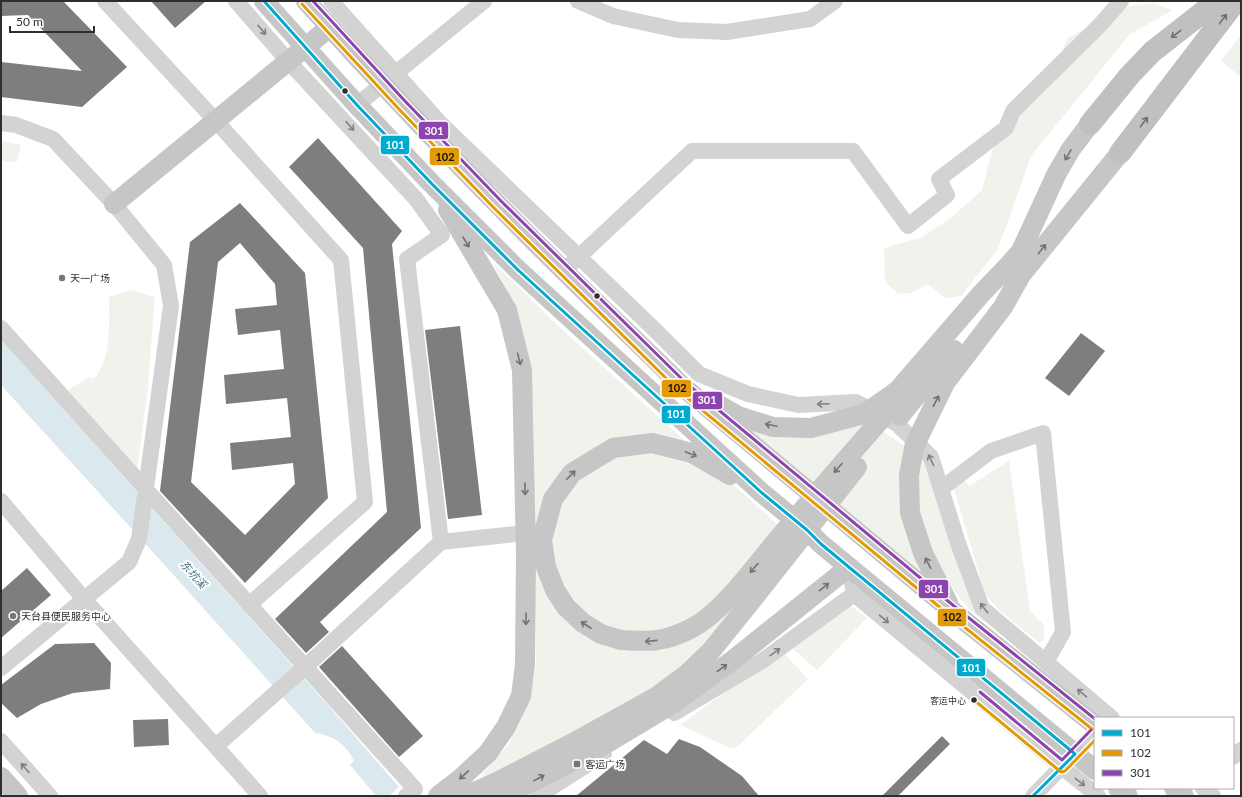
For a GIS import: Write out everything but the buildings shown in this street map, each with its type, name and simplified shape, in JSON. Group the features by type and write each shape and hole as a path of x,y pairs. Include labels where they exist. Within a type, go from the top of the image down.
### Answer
{"highway":[{"path":"1090,124 1130,75 1152,52 1217,1"},
{"path":"1120,153 1236,1"}],"main road":[{"path":"264,1 357,105 432,184 518,270 762,493 849,567 1068,761 1094,770"},
{"path":"306,1 330,27 389,79 431,136 564,271 642,345 682,386 952,610 1094,724"},
{"path":"114,204 330,27"},
{"path":"952,610 923,553 910,513 909,475 916,442 945,383 1003,307 1021,251 1057,174 1071,149 1090,124"},
{"path":"465,796 500,790 569,745 656,697 687,674 711,651 848,477 884,410 922,377 989,297 1015,271 1120,153"},
{"path":"432,184 507,310 522,370 526,533 526,664 521,696 506,727 488,753 460,779 438,796"},
{"path":"542,292 564,271"},
{"path":"762,493 692,453 652,443 613,448 572,473 553,499 542,540 546,567 556,590 566,607 583,623 601,634 622,640 648,642 671,638 693,627 715,612 740,585 884,410 995,299 1015,271"},
{"path":"682,386 738,416 773,427 811,428 884,410"},
{"path":"479,796 500,790 600,748 674,703 733,660 849,567"},
{"path":"1,777 18,796"},
{"path":"1119,789 1128,796"},
{"path":"1175,789 1184,796"}],"street":[{"path":"105,1 341,260 365,502 249,605"},
{"path":"236,1 289,62 416,199 442,235 407,259 441,542"},
{"path":"331,1 389,79 442,125 699,374 748,394 798,405 856,402 897,424 931,457 958,543 982,608 1111,717"},
{"path":"357,105 484,1"},
{"path":"578,1 613,16 678,30 727,32 810,19 835,1"},
{"path":"564,271 692,151 853,151 908,226 947,195 939,179 1006,128 1013,111 1100,25 1121,1"},
{"path":"1,123 16,125 53,139 114,204 164,265 171,306 139,539 129,562 1,668"},
{"path":"1,328 305,667 411,793"},
{"path":"941,489 991,451 1042,433 1063,632 1046,662"},
{"path":"1,500 84,599 260,796"},
{"path":"216,746 305,667 441,542 526,533"},
{"path":"849,567 854,594 1068,761 1098,796"},
{"path":"538,796 619,745 762,661 854,594"},
{"path":"1033,796 1094,734"},
{"path":"1,741 50,796"},
{"path":"1204,789 1213,796"}],"shaded area":[{"path":"1153,3 1173,10 1130,34 1031,156 998,249 961,296 945,298 928,284 911,293 898,294 885,281 884,248 922,237 951,218 982,190 1000,121 1057,62 1068,38 1129,6"},
{"path":"1241,35 1241,77 1221,61"},
{"path":"1,141 21,145 17,162 1,161"},
{"path":"493,263 555,323 790,536 726,621 694,656 661,684 486,779 482,775 509,744 522,718 531,695 536,662 533,399 524,336 506,288"},
{"path":"131,290 155,297 148,387 137,471 65,392 89,377 94,379 100,370 107,351 109,297"},
{"path":"865,420 905,446 926,576 745,426"},
{"path":"924,458 974,608 987,624 968,608 940,572 918,524 918,462"},
{"path":"1009,461 1030,611 1044,625 1044,639 1040,643 1001,612 985,594 952,482 959,474 969,486"},
{"path":"846,602 867,618 817,670 789,645"},
{"path":"782,651 808,679 736,748 730,748 680,725"}],"water":[{"name":"东坑溪","path":"1,340 326,703 399,787 389,796 376,796 350,765 354,761 351,755 339,742 328,736 315,733 1,385"}],"transit line":[{"name":"101","path":"264,1 357,105 432,184 518,270 762,493 807,530 821,544 1075,754 1033,796"},
{"name":"301","path":"313,1 404,100 501,201 685,382 954,606 1094,718"},
{"name":"102","path":"302,4 397,107 494,208 678,390 948,614 1092,729"},
{"name":"301","path":"980,692 1062,760 1091,730"},
{"name":"102","path":"974,700 1061,772 1065,771 1094,741"}],"place":[{"name":"天一广场","path":"62,278"},
{"name":"天台县便民服务中心","path":"13,616"},
{"name":"客运中心","path":"974,700"},
{"name":"客运广场","path":"577,764"}]}
